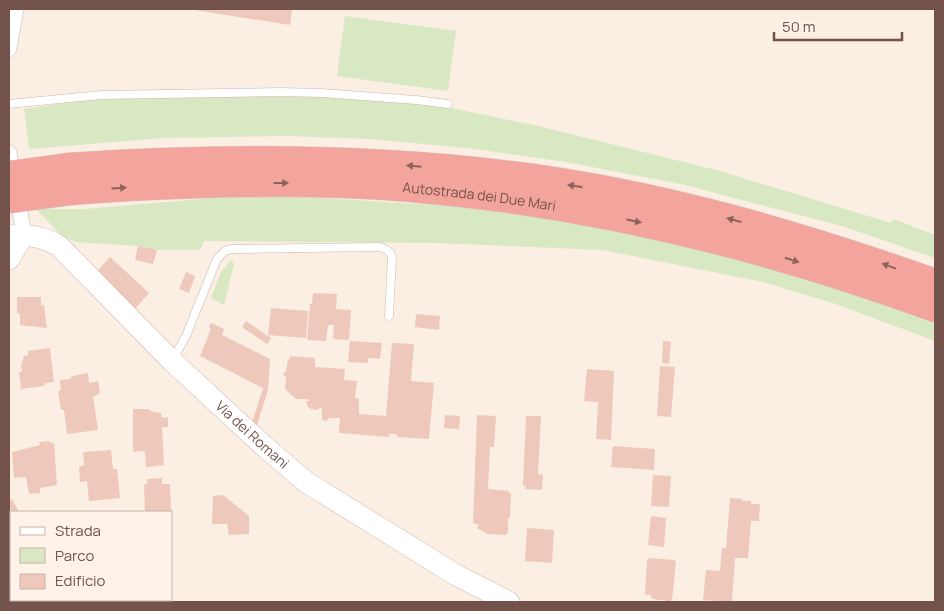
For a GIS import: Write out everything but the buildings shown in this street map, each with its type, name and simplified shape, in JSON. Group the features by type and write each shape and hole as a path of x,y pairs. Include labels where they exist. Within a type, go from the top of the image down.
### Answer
{"highway":[{"name":"Autostrada dei Due Mari","path":"9,175 68,167 137,162 322,160 412,165 512,176 604,190 691,209 781,232 870,259 935,283"},
{"name":"Autostrada dei Due Mari","path":"9,199 70,191 138,186 229,183 321,183 401,188 509,199 601,214 695,234 774,254 853,278 935,308"}],"main road":[{"path":"9,259 16,235"},
{"name":"Via dei Romani","path":"16,235 45,240 59,246 172,361 265,447 306,482 456,575 509,602"}],"street":[{"path":"9,49 16,9"},
{"path":"9,153 16,235"}],"lane":[{"path":"9,104 101,95 280,92 341,94 448,104"},
{"path":"172,361 186,336 217,259 225,251 231,249 385,249 391,253 392,257 390,316"}],"green space":[{"path":"345,16 456,31 448,91 337,76"},
{"path":"331,96 447,107 538,126 720,171 891,223 894,219 935,235 935,258 845,227 685,185 566,162 467,148 369,139 286,136 163,138 29,149 24,109 79,101 132,97"},
{"path":"224,197 305,197 450,206 594,225 693,247 817,280 935,322 935,341 833,303 763,282 603,250 437,243 204,241 200,250 157,250 138,246 75,242 61,235 36,209 85,209"},
{"path":"231,260 234,264 224,305 211,298 221,272"},
{"path":"9,537 10,601 40,602 9,602"}]}
